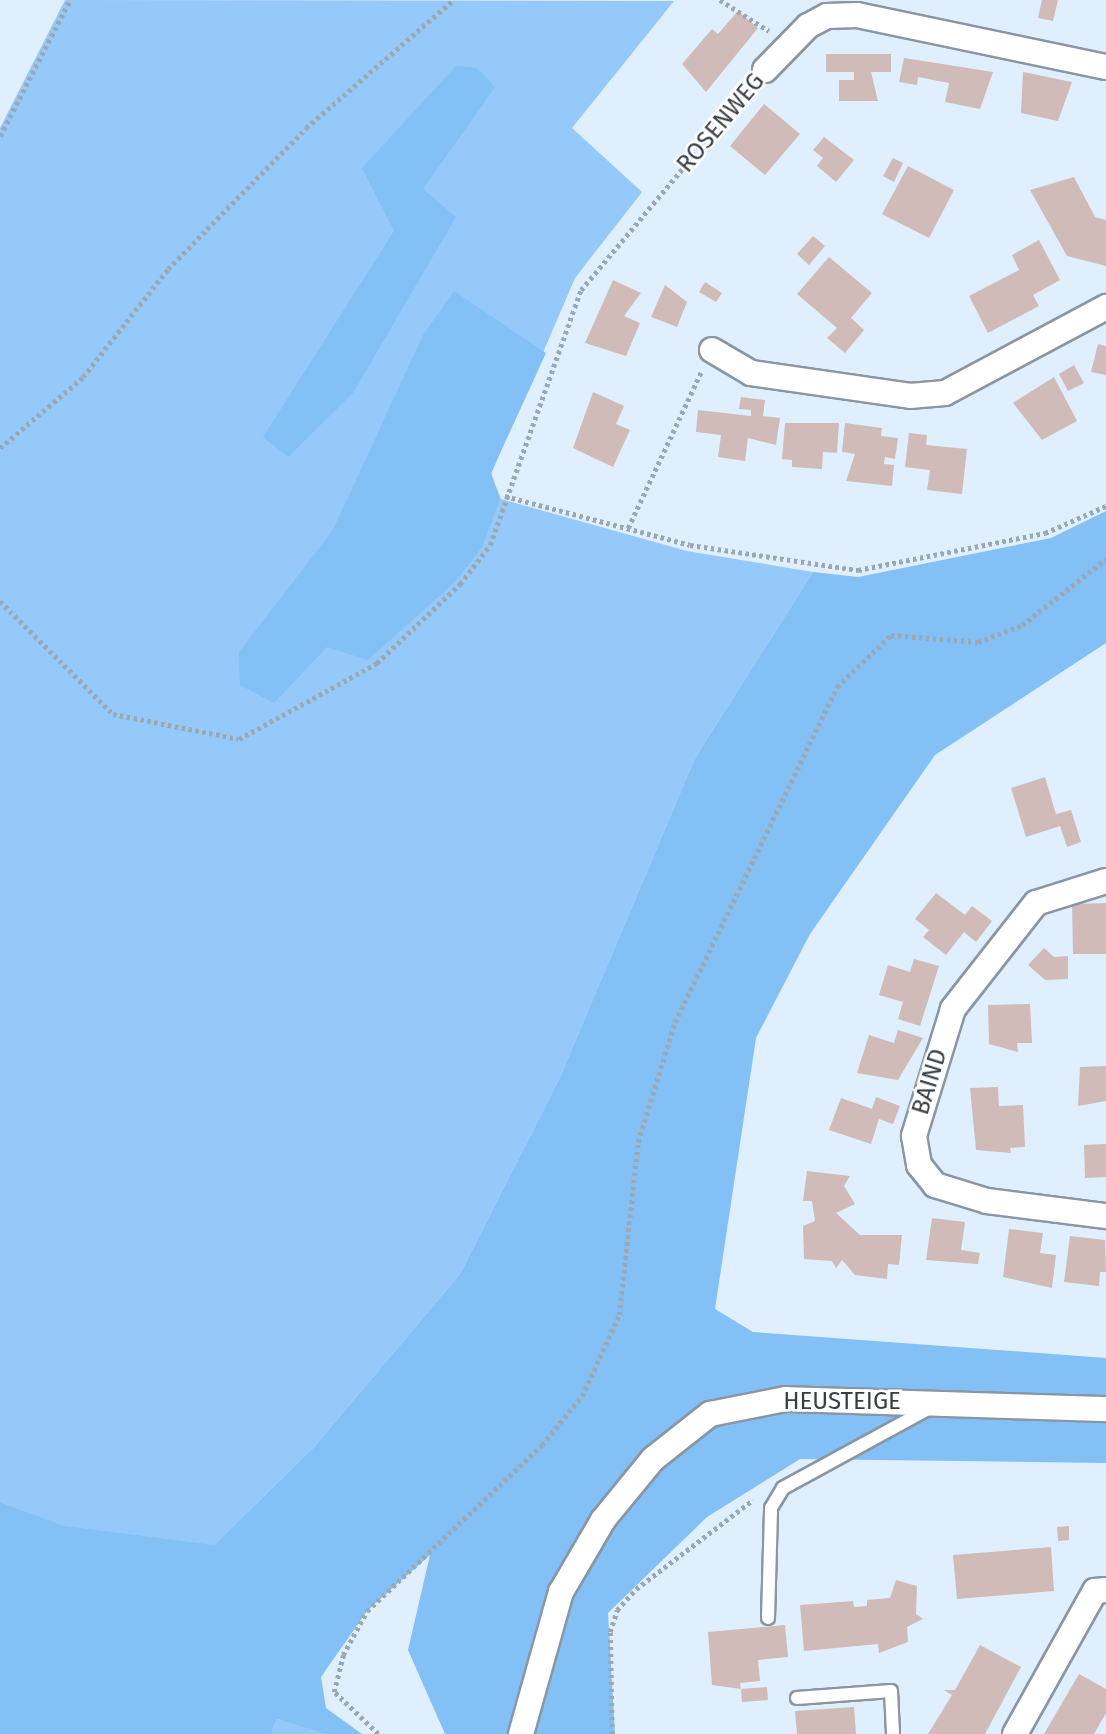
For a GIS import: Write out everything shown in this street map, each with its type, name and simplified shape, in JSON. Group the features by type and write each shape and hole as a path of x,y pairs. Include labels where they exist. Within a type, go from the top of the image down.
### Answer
{"street":[{"name":"ROSENWEG","path":"765,70 808,26 827,16 857,15 1106,67"},
{"path":"712,350 751,373 910,396 945,393 1106,307"},
{"name":"BAIND","path":"1106,881 1036,904 953,1009 914,1136 919,1165 935,1185 987,1201 1106,1216"},
{"name":"HEUSTEIGE","path":"521,1734 561,1592 603,1520 653,1459 710,1413 786,1399 1106,1409"},
{"path":"1015,1734 1095,1591 1106,1590"}],"lane":[{"path":"768,1618 771,1508 783,1488 939,1403"},
{"path":"797,1698 891,1691 893,1734"}],"path":[{"path":"0,136 70,0"},
{"path":"0,449 83,377 168,269 306,128 453,0"},
{"path":"720,0 769,32"},
{"name":"ROSENWEG","path":"0,601 113,714 239,739 377,663 460,584 490,545 505,496 581,290 765,70"},
{"path":"628,528 712,350"},
{"path":"505,496 690,545 858,570 1045,533 1106,506"},
{"path":"378,1734 334,1692 343,1655 367,1611 542,1445 582,1396 619,1315 638,1142 675,1021 838,687 891,635 978,642 1022,625 1106,559"},
{"path":"612,1734 610,1632 617,1610 742,1504 783,1488"}],"shaded area":[{"path":"65,0 674,1 572,128 642,192 575,278 491,474 501,499 687,551 813,572 695,758 560,1077 460,1274 314,1447 213,1546 64,1527 0,1502 0,128"},
{"path":"456,66 477,68 495,87 423,189 456,217 353,393 288,457 263,437 394,231 362,168"},
{"path":"454,291 546,353 491,473 500,499 482,547 455,582 368,660 327,647 274,703 240,685 239,652 333,530 423,335"},
{"path":"1106,511 1106,643 935,755 810,934 756,1038 715,1309 753,1332 1106,1358 1106,1463 800,1459 707,1517 608,1613 615,1734 445,1734 408,1650 430,1555 367,1611 321,1677 326,1708 362,1734 326,1734 277,1719 271,1734 0,1734 0,1502 64,1526 214,1545 314,1447 460,1274 560,1077 695,758 813,572 858,577 1051,538"},
{"path":"277,1719 320,1731 326,1734 271,1734"}],"building":[{"path":"1042,0 1058,0 1053,21 1038,18"},
{"path":"738,11 758,28 706,92 682,64 712,29 718,34"},
{"path":"826,54 891,54 891,72 871,72 878,101 839,101 839,80 854,80 854,72 826,72"},
{"path":"904,58 993,72 980,109 945,102 949,83 918,77 917,85 899,82"},
{"path":"1023,72 1072,82 1058,121 1021,113"},
{"path":"764,104 800,134 765,175 730,146"},
{"path":"824,137 854,160 836,182 817,166 823,158 813,150"},
{"path":"893,158 903,163 894,182 883,176"},
{"path":"908,166 954,190 929,238 882,214"},
{"path":"1074,177 1095,217 1106,220 1106,266 1067,256 1030,190"},
{"path":"813,236 825,246 809,265 797,254"},
{"path":"1039,240 1060,280 1033,295 1039,306 988,333 969,296 1019,270 1012,255"},
{"path":"829,257 872,293 851,318 864,330 845,353 827,338 837,328 797,294"},
{"path":"613,280 641,293 624,316 640,323 626,356 585,343"},
{"path":"705,282 722,293 716,302 699,292"},
{"path":"665,285 687,302 677,327 651,317"},
{"path":"1098,344 1106,346 1106,375 1091,372"},
{"path":"1074,365 1084,383 1068,391 1059,374"},
{"path":"1054,377 1077,421 1042,440 1013,403"},
{"path":"593,392 624,406 616,424 630,430 613,467 573,448"},
{"path":"741,397 765,400 763,416 780,418 776,445 748,438 745,461 718,457 721,435 696,432 698,410 751,416 751,410 739,409"},
{"path":"785,423 839,423 837,453 823,452 822,469 792,467 792,460 782,459"},
{"path":"845,423 882,428 881,436 898,438 895,459 885,457 884,464 894,465 892,486 846,481 855,454 842,452"},
{"path":"909,433 927,435 926,445 967,449 962,494 927,490 930,470 905,467"},
{"path":"1045,777 1056,814 1071,810 1081,842 1067,847 1060,826 1026,837 1011,788"},
{"path":"936,893 965,915 972,906 992,921 976,942 964,932 946,955 923,937 929,930 915,919"},
{"path":"1106,903 1106,954 1073,954 1072,904"},
{"path":"1044,948 1054,957 1068,956 1068,979 1045,980 1028,965"},
{"path":"914,959 939,966 920,1026 898,1019 903,1002 879,995 888,965 910,972"},
{"path":"1030,1004 1032,1043 1017,1043 1018,1052 989,1044 988,1005"},
{"path":"898,1030 923,1038 898,1080 857,1073 869,1035 894,1043"},
{"path":"1106,1066 1106,1101 1078,1106 1080,1067"},
{"path":"998,1087 999,1106 1023,1105 1025,1147 1010,1148 1011,1153 976,1150 970,1088"},
{"path":"876,1097 900,1106 893,1124 879,1119 871,1144 829,1130 841,1098 872,1109"},
{"path":"1106,1144 1106,1177 1085,1178 1084,1145"},
{"path":"807,1171 850,1176 844,1186 855,1204 836,1213 860,1235 902,1235 899,1265 888,1264 887,1279 855,1275 842,1260 836,1268 832,1261 804,1259 803,1226 815,1221 812,1201 803,1201"},
{"path":"932,1218 965,1222 961,1250 980,1253 978,1264 926,1260"},
{"path":"1009,1229 1043,1233 1040,1253 1056,1255 1052,1288 1003,1277"},
{"path":"1070,1236 1105,1240 1106,1272 1100,1272 1099,1286 1064,1282"},
{"path":"1069,1526 1069,1540 1058,1541 1057,1527"},
{"path":"1051,1547 1054,1591 957,1599 953,1555"},
{"path":"896,1580 917,1586 916,1614 923,1619 907,1627 908,1642 879,1653 878,1644 804,1651 800,1605 853,1601 854,1607 867,1606 867,1600 890,1598"},
{"path":"785,1625 788,1657 758,1660 760,1681 740,1683 741,1689 712,1685 708,1632"},
{"path":"980,1645 1021,1667 985,1734 928,1734 952,1695 944,1690 955,1690"},
{"path":"1079,1674 1106,1689 1106,1713 1094,1734 1044,1734"},
{"path":"767,1687 768,1700 742,1702 741,1689"},
{"path":"854,1707 856,1734 797,1734 795,1711"}]}
